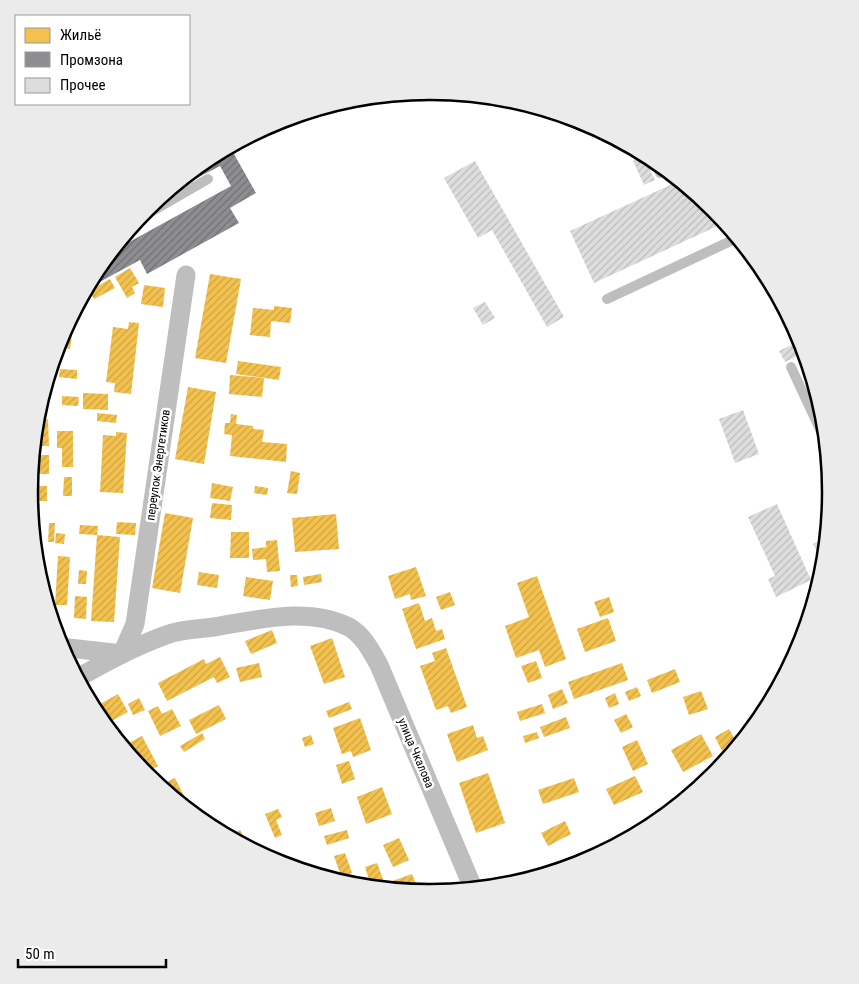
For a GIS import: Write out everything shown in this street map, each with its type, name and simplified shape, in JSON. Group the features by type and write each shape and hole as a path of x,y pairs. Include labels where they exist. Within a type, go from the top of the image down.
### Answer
{"street":[{"name":"переулок Энергетиков","path":"122,654 135,624 186,275"},
{"name":"улица Чкалова","path":"122,654 171,633 275,618 302,616 328,619 349,628 360,636 379,665 472,882"},
{"path":"70,648 122,654"},
{"path":"83,675 122,654"}],"lane":[{"path":"161,206 208,180"},
{"path":"606,299 730,241"},
{"path":"791,367 814,417"}],"building: Жильё":[{"path":"130,268 139,283 132,287 135,293 127,298 115,277"},
{"path":"210,274 241,279 226,363 195,358"},
{"path":"110,279 115,288 94,299 91,294 96,287"},
{"path":"144,285 165,288 163,307 141,304"},
{"path":"274,306 292,308 290,323 271,321 270,337 250,335 253,308 274,310"},
{"path":"129,322 139,323 131,394 114,392 115,383 106,382 113,327 128,329"},
{"path":"73,330 70,349 65,348"},
{"path":"238,361 281,367 279,380 236,374"},
{"path":"60,369 77,370 77,379 59,377"},
{"path":"230,375 264,378 262,397 229,394"},
{"path":"188,387 216,392 204,464 175,459"},
{"path":"83,393 108,394 108,410 83,409"},
{"path":"62,396 79,397 78,406 62,405"},
{"path":"97,413 117,415 116,423 97,421"},
{"path":"231,414 237,415 236,424 253,426 253,429 264,430 262,442 287,444 286,462 230,456 232,435 224,434 225,423 230,423"},
{"path":"45,419 48,419 49,446 40,446"},
{"path":"57,431 73,431 73,467 62,467 62,448 57,448"},
{"path":"116,432 127,433 123,493 100,492 103,435 116,436"},
{"path":"39,455 49,455 49,474 38,474"},
{"path":"291,471 300,473 297,494 287,493"},
{"path":"64,477 72,477 72,496 63,496"},
{"path":"212,483 233,487 230,501 210,498"},
{"path":"38,486 47,486 47,501 38,501"},
{"path":"255,486 268,488 267,495 254,493"},
{"path":"212,503 232,505 231,520 210,518"},
{"path":"38,504 40,504 38,515"},
{"path":"165,513 193,518 180,593 152,588"},
{"path":"336,514 339,549 295,552 292,518"},
{"path":"117,522 136,523 135,535 116,534"},
{"path":"49,523 55,523 54,542 48,542"},
{"path":"80,525 98,526 97,535 79,534"},
{"path":"231,532 249,532 249,558 230,558"},
{"path":"56,533 65,534 64,544 55,543"},
{"path":"97,535 120,537 114,622 91,621"},
{"path":"277,540 280,571 267,572 266,559 253,560 252,549 266,547 266,541"},
{"path":"58,556 70,557 67,605 55,605"},
{"path":"416,567 426,596 411,600 410,594 395,599 388,576"},
{"path":"79,570 87,571 86,584 78,584"},
{"path":"199,572 219,575 217,588 197,585"},
{"path":"321,574 322,582 304,585 303,577"},
{"path":"290,575 297,575 298,586 291,587"},
{"path":"537,576 566,659 545,667 539,650 516,658 505,626 529,617 517,583"},
{"path":"246,577 273,581 270,600 243,596"},
{"path":"450,592 455,605 441,610 436,597"},
{"path":"75,596 87,597 86,619 74,618"},
{"path":"609,597 614,612 600,617 594,602"},
{"path":"419,603 425,621 432,618 436,631 442,629 445,639 416,649 402,609"},
{"path":"608,618 616,641 585,652 577,629"},
{"path":"272,630 277,643 251,654 245,641"},
{"path":"332,638 345,677 324,684 310,646"},
{"path":"446,648 467,707 451,713 448,706 436,710 420,666 435,661 432,653"},
{"path":"220,657 230,677 217,683 214,677 167,701 158,683 204,659 206,664"},
{"path":"536,661 542,678 528,683 521,666"},
{"path":"259,663 262,677 240,682 236,668"},
{"path":"622,663 628,680 574,699 568,682"},
{"path":"675,669 680,682 652,693 647,680"},
{"path":"637,687 641,696 629,701 625,692"},
{"path":"562,689 568,703 553,709 548,695"},
{"path":"701,691 708,709 689,715 683,697"},
{"path":"615,693 619,704 609,708 605,698"},
{"path":"118,694 128,712 112,721 100,704"},
{"path":"139,698 145,710 133,715 128,704"},
{"path":"349,702 352,709 329,718 326,711"},
{"path":"542,704 545,713 520,721 517,712"},
{"path":"219,705 226,719 196,734 189,720"},
{"path":"158,706 162,714 172,709 181,726 160,736 148,711"},
{"path":"626,714 633,727 621,733 614,720"},
{"path":"566,717 570,728 544,737 540,727"},
{"path":"360,718 371,750 353,757 351,751 342,754 333,728"},
{"path":"473,725 477,738 483,736 488,750 457,762 447,734"},
{"path":"729,729 734,738 722,751 715,737"},
{"path":"537,732 539,738 525,743 523,736"},
{"path":"202,733 205,739 184,752 180,746"},
{"path":"701,734 713,756 683,772 671,750"},
{"path":"311,735 314,744 305,747 302,738"},
{"path":"142,736 158,766 152,769 129,743"},
{"path":"637,740 648,764 633,771 622,747"},
{"path":"349,761 355,779 342,784 336,765"},
{"path":"488,773 505,823 476,833 459,783"},
{"path":"635,776 643,792 614,805 606,789"},
{"path":"175,778 185,798 171,787 166,782"},
{"path":"574,778 579,792 543,804 538,790"},
{"path":"382,787 392,814 366,824 357,797"},
{"path":"331,808 335,821 319,826 315,813"},
{"path":"278,809 282,817 276,820 282,835 275,838 265,814"},
{"path":"565,821 571,834 548,846 541,833"},
{"path":"240,830 244,837 235,832"},
{"path":"347,830 349,838 327,845 324,836"},
{"path":"399,838 409,860 393,867 383,845"},
{"path":"345,853 352,873 340,873 334,856"},
{"path":"377,863 384,881 369,879 365,867"},
{"path":"412,874 416,883 404,883 390,882"}],"building: Промзона":[{"path":"234,153 256,193 230,208 239,223 147,274 140,260 99,283 127,243 231,186 220,166 190,182"}],"building: Прочее":[{"path":"636,159 652,169 650,170 655,180 644,185 633,161"},
{"path":"475,161 564,317 547,327 492,230 478,238 444,178"},
{"path":"672,184 688,197 717,226 594,283 570,231"},
{"path":"485,302 495,318 483,325 473,308"},
{"path":"793,344 797,356 785,362 779,351"},
{"path":"743,410 759,454 735,463 719,419"},
{"path":"777,504 811,580 776,597 768,579 775,576 748,517"},
{"path":"818,541 817,551 813,544"}]}
